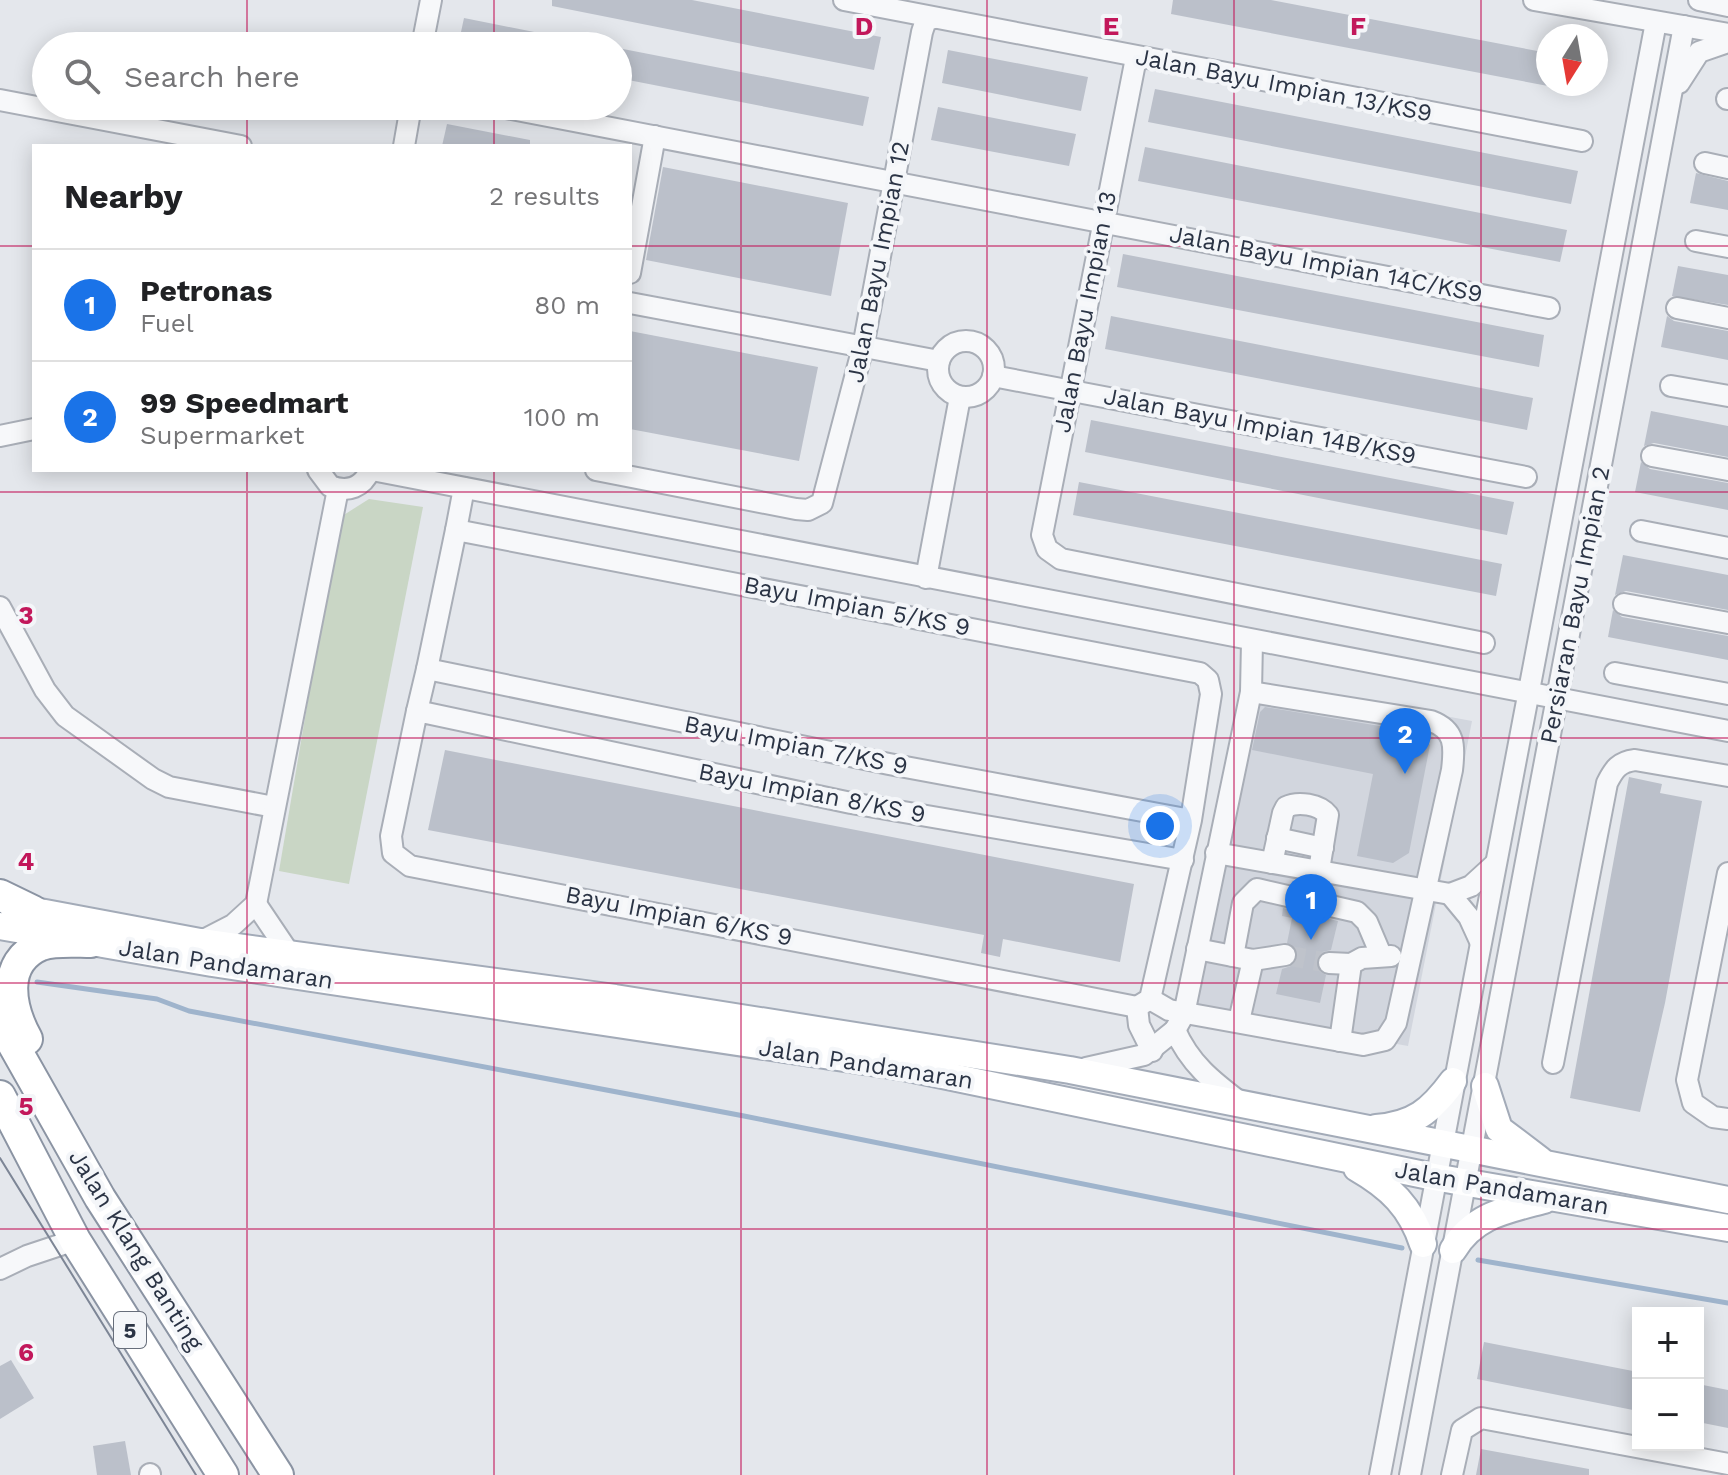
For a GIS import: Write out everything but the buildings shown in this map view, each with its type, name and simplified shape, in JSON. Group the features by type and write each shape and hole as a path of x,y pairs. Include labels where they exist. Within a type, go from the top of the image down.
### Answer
{"highway":[{"path":"0,895 33,911"},
{"path":"91,942 42,945 25,956 11,974 8,992 13,1013 72,1119 100,1198"},
{"name":"Jalan Klang Banting","path":"0,1021 100,1198 278,1475"},
{"name":"Jalan Klang Banting","path":"0,1096 75,1240 223,1475"},
{"path":"0,1120 16,1145 46,1180"}],"main road":[{"name":"Jalan Pandamaran","path":"0,905 200,942 615,998 1070,1070 1440,1146 1728,1200"},
{"name":"Jalan Pandamaran","path":"0,926 227,966 904,1067 1434,1177 1728,1228"},
{"path":"1357,1128 1396,1126 1421,1118 1453,1081"},
{"path":"1485,1086 1499,1129 1520,1148 1551,1166"},
{"path":"1335,1156 1385,1185 1415,1221 1423,1244"},
{"path":"1453,1250 1464,1232 1478,1220 1551,1198"}],"street":[{"path":"425,32 431,0"},
{"name":"Jalan Bayu Impian 13/KS9","path":"844,0 1582,141"},
{"path":"1534,0 1728,34"},
{"path":"1699,0 1728,6"},
{"path":"1613,14 1641,36 1649,57"},
{"name":"Jalan Bayu Impian 12","path":"606,472 796,509 816,507 827,495 863,347 922,32 926,20 934,18"},
{"name":"Persiaran Bayu Impian 2","path":"1380,1475 1434,1177 1656,22"},
{"name":"Persiaran Bayu Impian 2","path":"1410,1475 1684,26"},
{"path":"1671,98 1699,52 1728,42"},
{"name":"Jalan Bayu Impian 13","path":"1136,58 1068,389 1042,535 1047,549 1061,559 1484,643"},
{"path":"0,100 32,106"},
{"path":"105,120 231,144"},
{"path":"404,144 409,120"},
{"name":"Jalan Bayu Impian 14C/KS9","path":"570,120 896,180 1549,308"},
{"path":"632,262 655,136"},
{"path":"1705,163 1728,168"},
{"path":"1696,241 1728,247"},
{"path":"632,303 939,361"},
{"path":"1677,308 1728,318"},
{"path":"973,343 990,355 993,376 984,391 960,397 942,383 939,361 953,345 973,343"},
{"name":"Jalan Bayu Impian 14B/KS9","path":"993,376 1526,477"},
{"path":"1671,386 1728,396"},
{"path":"926,578 960,397"},
{"path":"0,436 32,429"},
{"path":"1652,456 1728,470"},
{"path":"319,472 324,481 338,489 355,488 369,472"},
{"path":"381,472 1728,731"},
{"path":"427,669 464,488"},
{"path":"200,942 233,925 256,904 338,489"},
{"name":"Bayu Impian 5/KS 9","path":"456,530 1190,669 1208,680 1211,694 1191,820"},
{"path":"1641,531 1728,548"},
{"path":"1624,604 1728,623"},
{"path":"0,607 45,690 65,716 161,783 274,807"},
{"path":"1245,1105 1199,1070 1185,1053 1180,1022 1251,692 1252,641"},
{"name":"Bayu Impian 6/KS 9","path":"427,669 391,836 393,853 410,866 1144,1003 1180,1022 1239,1021 1363,1045 1385,1040 1396,1023 1410,959"},
{"name":"Bayu Impian 7/KS 9","path":"427,669 874,761 1191,820"},
{"path":"1615,673 1728,694"},
{"path":"1251,692 1431,721 1446,727 1452,737 1452,770 1410,959 1381,955 1351,964 1329,963"},
{"name":"Bayu Impian 8/KS 9","path":"417,711 851,803 1183,860"},
{"path":"1553,1063 1607,783 1614,769 1624,761 1635,760 1728,776"},
{"path":"1272,863 1286,807 1297,803 1320,808 1326,811 1329,819 1319,870"},
{"path":"1152,1051 1139,1025 1191,820"},
{"path":"1277,838 1323,848"},
{"path":"1216,853 1450,894 1471,886 1494,865"},
{"path":"1728,873 1718,979 1687,1080 1688,1093 1700,1110 1728,1119"},
{"path":"1239,1021 1243,903 1257,889 1357,912 1367,922 1381,955"},
{"path":"1450,894 1469,917 1480,941"},
{"path":"256,904 291,956"},
{"path":"1197,949 1243,958 1285,955"},
{"path":"1340,1041 1351,964"},
{"path":"1070,1070 1121,1062 1152,1051 1180,1022"},
{"path":"0,1269 75,1240"},
{"path":"1452,1475 1462,1430 1474,1420 1489,1418 1728,1464"}],"shaded area":[{"path":"1260,682 1472,721 1408,1046 1197,1008"}],"green space":[{"path":"369,499 423,507 349,884 279,871 339,518"}],"waterway":[{"path":"37,982 157,999 189,1011 744,1116 1402,1248"},
{"path":"1478,1260 1728,1303"}],"tunnel":[{"path":"1285,955 1329,963"}],"tram line":[{"path":"0,1158 196,1475"}],"place":[{"name":"99 Speedmart","path":"1405,774"},
{"name":"Petronas","path":"1311,940"}]}
